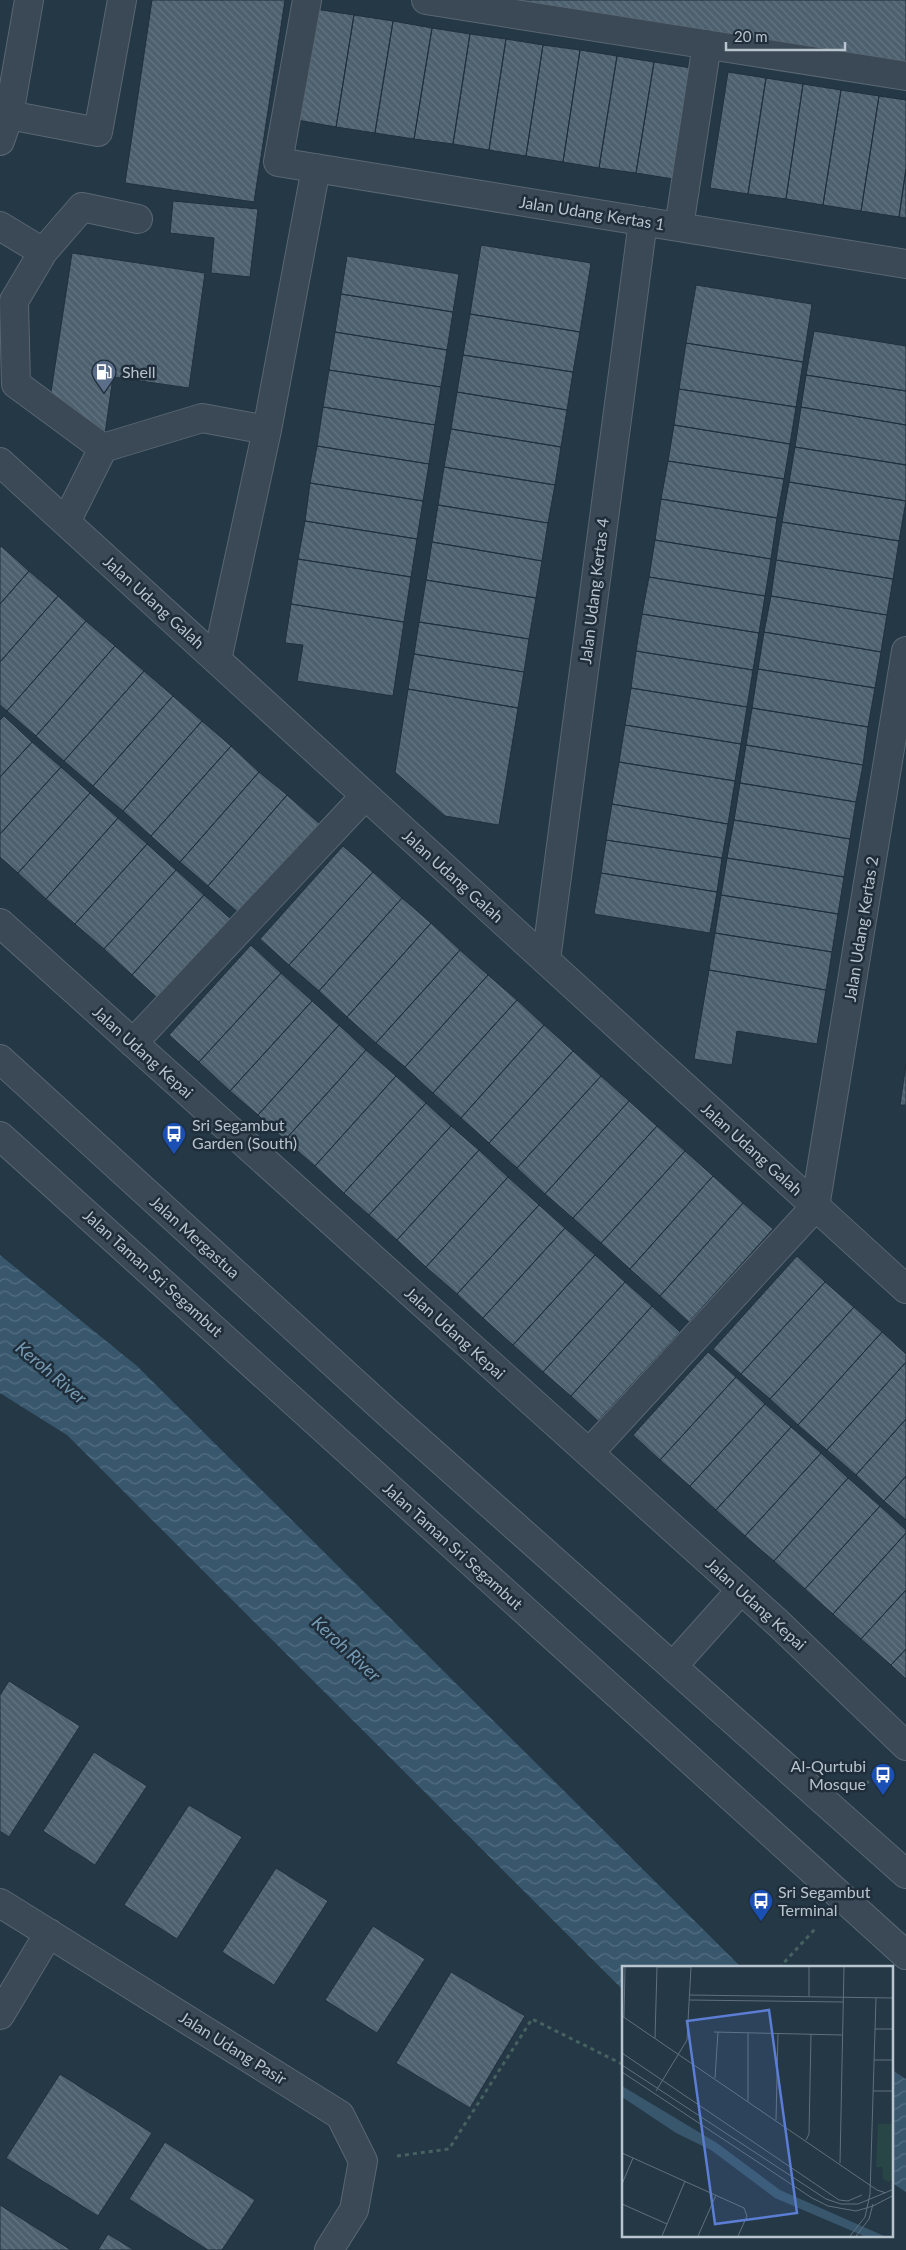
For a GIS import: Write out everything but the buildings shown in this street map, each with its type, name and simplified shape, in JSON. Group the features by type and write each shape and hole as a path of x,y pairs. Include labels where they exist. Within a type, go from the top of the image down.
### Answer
{"street":[{"path":"0,140 9,115 29,0"},
{"path":"9,115 98,132 122,0"},
{"name":"Jalan Udang Kertas 1","path":"307,0 278,162 906,264"},
{"path":"426,0 906,76"},
{"path":"679,227 707,44"},
{"path":"217,660 267,430 316,168"},
{"path":"103,448 16,384 14,301 43,252 82,207 138,219"},
{"name":"Jalan Udang Kertas 4","path":"546,960 643,222"},
{"path":"0,226 43,252"},
{"path":"66,522 103,448 202,418 267,430"},
{"name":"Jalan Udang Galah","path":"0,462 906,1290"},
{"name":"Jalan Udang Kertas 2","path":"815,1207 906,651"},
{"path":"133,1043 365,796"},
{"name":"Jalan Udang Kepai","path":"0,923 589,1452 906,1746"},
{"name":"Jalan Mergastua","path":"0,1059 390,1414 674,1666"},
{"name":"Jalan Taman Sri Segambut","path":"0,1136 906,1955"},
{"path":"589,1452 815,1207"},
{"path":"740,1590 674,1666 906,1874"},
{"name":"Jalan Udang Pasir","path":"0,1903 340,2115 364,2161"},
{"path":"0,2014 49,1934"},
{"path":"329,2250 354,2210 364,2161"}],"path":[{"path":"782,1966 815,1929"},
{"path":"364,2161 449,2149 532,2019 622,2065"}],"water":[{"name":"Keroh River","path":"0,1255 137,1366 740,1966 622,1966 622,1989 67,1435 0,1393"},
{"path":"894,2071 906,2079 906,2192 894,2184"}],"place":[{"name":"Shell","path":"104,393"},
{"name":"Sri Segambut Garden (South)","path":"174,1155"},
{"name":"Al-Qurtubi Mosque","path":"883,1796"},
{"name":"Sri Segambut Terminal","path":"761,1922"}]}
